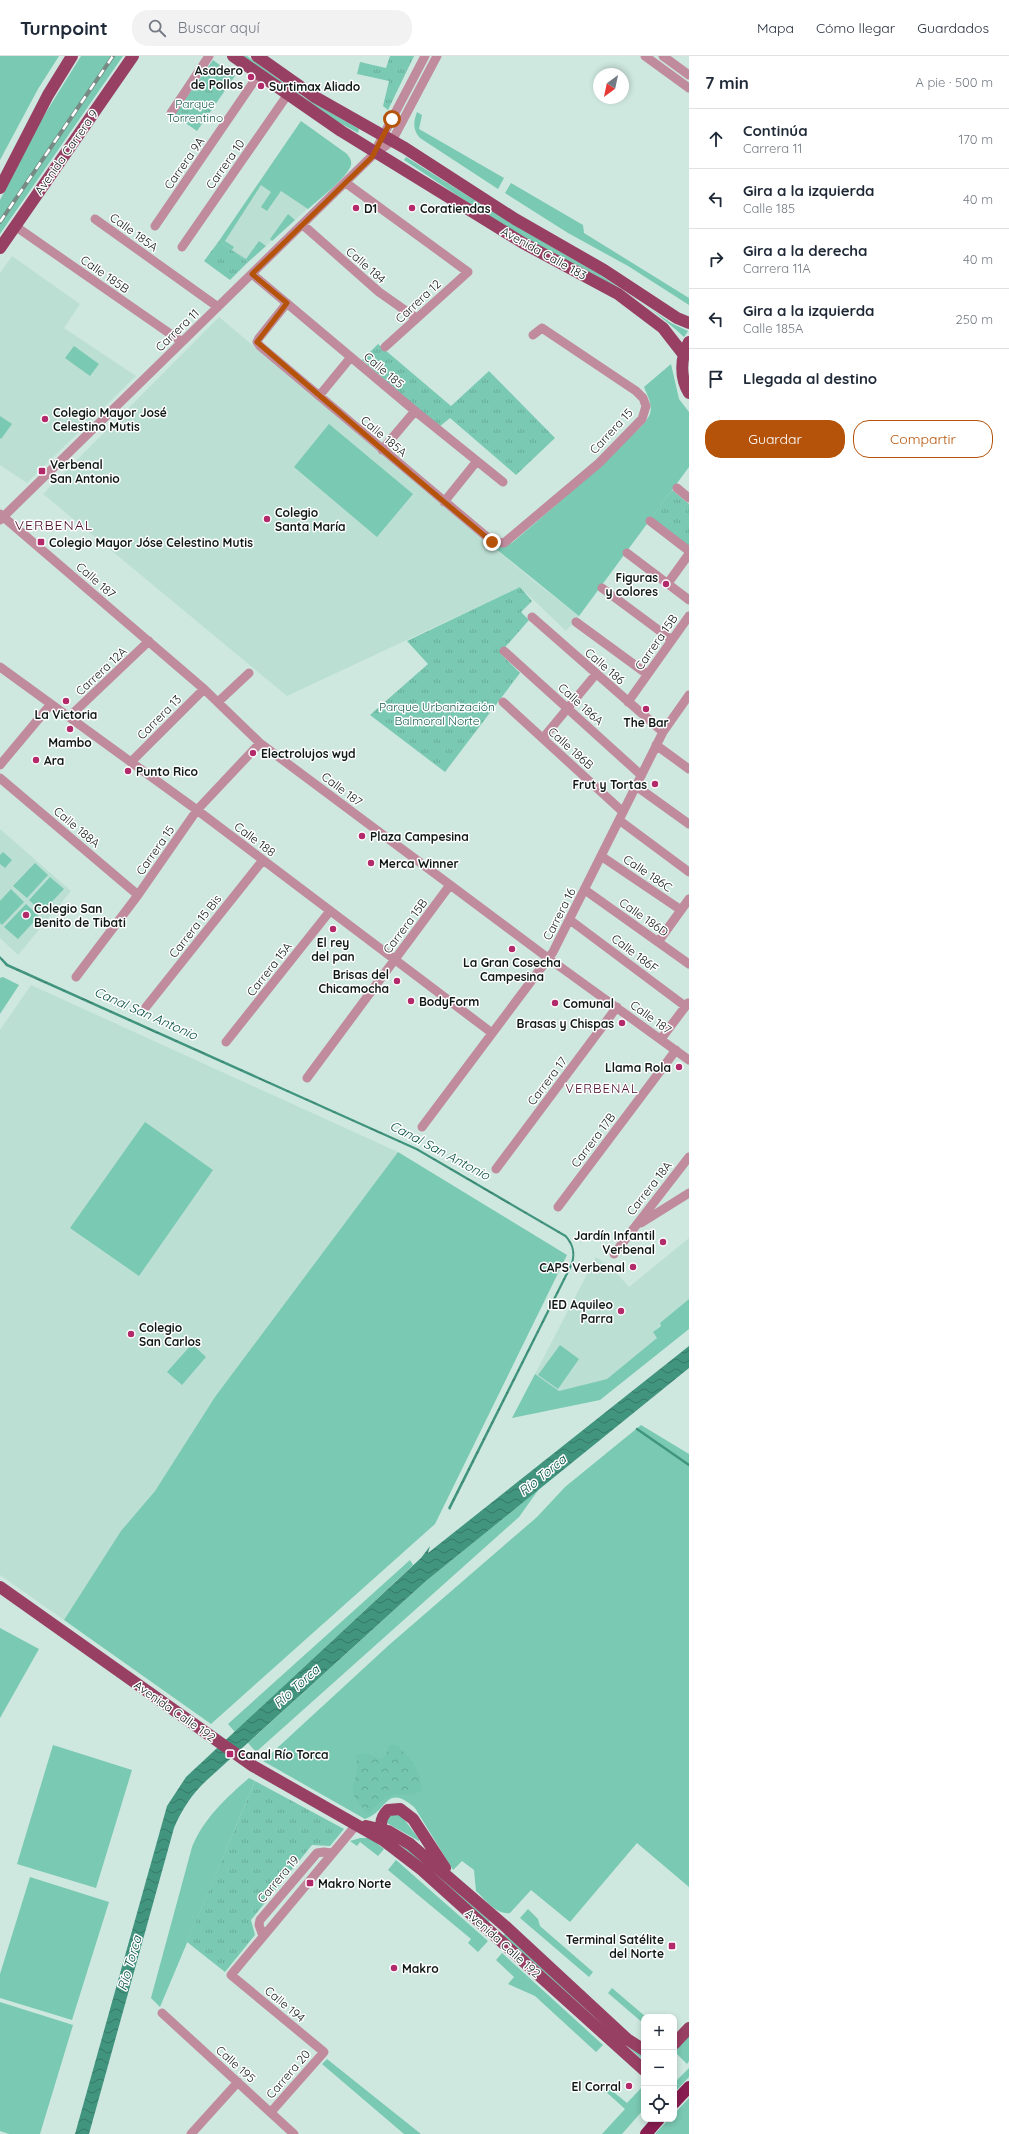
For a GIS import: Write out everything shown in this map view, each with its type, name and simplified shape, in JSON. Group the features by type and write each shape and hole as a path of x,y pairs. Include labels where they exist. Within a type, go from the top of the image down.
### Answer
{"highway":[{"path":"677,2100 689,2087"},
{"path":"646,2134 656,2122"}],"main road":[{"path":"0,186 48,95 72,56"},
{"name":"Avenida Carrera 9","path":"0,248 133,56"},
{"name":"Avenida Calle 183","path":"234,56 329,124 374,154 523,243 618,294 663,328 684,355"},
{"name":"Avenida Calle 183","path":"257,56 315,97 388,138 515,219 609,274 677,318 689,323"},
{"path":"689,342 684,355 682,367 689,393"},
{"name":"Avenida Calle 192","path":"0,1587 261,1771 357,1824 390,1845 495,1936 641,2067"},
{"path":"390,1845 382,1829 381,1818 388,1810 400,1809 413,1819 453,1880"},
{"name":"Avenida Calle 192","path":"357,1824 382,1829 403,1839 453,1880 505,1926 627,2039 641,2048"},
{"path":"495,1936 505,1926"},
{"path":"677,2041 689,2028"}],"street":[{"path":"171,114 209,56"},
{"name":"Carrera 11","path":"388,138 425,56"},
{"name":"Carrera 11","path":"1,517 303,225 374,154 388,138 437,56"},
{"path":"645,56 688,86"},
{"path":"663,56 689,75"},
{"name":"Carrera 9A","path":"155,226 259,74"},
{"name":"Carrera 10","path":"182,247 288,94"},
{"name":"Carrera 12","path":"346,183 468,272 385,347"},
{"name":"Calle 185A","path":"95,219 218,307"},
{"name":"Calle 184","path":"303,225 379,292 416,318"},
{"name":"Calle 185B","path":"15,226 182,342"},
{"name":"Calle 185","path":"252,274 351,358 503,482"},
{"name":"Calle 185A","path":"287,303 257,342 444,502 492,542 498,544"},
{"name":"Carrera 15","path":"498,544 504,543 598,463 642,419 646,406 643,398 636,391 542,328 533,335"},
{"path":"319,396 351,358"},
{"path":"382,450 415,411"},
{"path":"444,502 477,461"},
{"path":"677,488 689,498"},
{"name":"Calle 187","path":"1,517 149,641 204,689 260,743 548,958 689,1060"},
{"path":"650,521 689,551"},
{"path":"627,553 689,600"},
{"path":"668,584 689,554"},
{"path":"602,588 672,640"},
{"name":"Carrera 15B","path":"628,702 689,616"},
{"name":"Calle 186","path":"532,617 663,732"},
{"path":"576,622 648,674"},
{"name":"Carrera 12A","path":"69,717 149,641"},
{"name":"Calle 186A","path":"504,651 641,776"},
{"name":"Calle 188","path":"0,667 197,810 492,1033"},
{"path":"218,702 249,673"},
{"path":"543,738 596,674"},
{"name":"Carrera 13","path":"131,762 204,689"},
{"name":"Carrera 16","path":"422,1127 548,958 570,920 656,744 689,695"},
{"name":"Calle 186B","path":"502,702 623,812"},
{"path":"0,765 51,704"},
{"name":"Carrera 15","path":"76,977 138,895 197,810 260,743"},
{"path":"656,744 689,769"},
{"name":"Calle 188A","path":"0,778 138,895"},
{"path":"636,786 689,824"},
{"path":"619,820 689,872"},
{"name":"Calle 186C","path":"602,856 681,910"},
{"name":"Carrera 15 Bis","path":"146,1007 263,860"},
{"name":"Carrera 15B","path":"307,1078 450,885"},
{"name":"Calle 186D","path":"585,890 689,964"},
{"path":"658,942 689,898"},
{"name":"Carrera 15A","path":"226,1042 330,911"},
{"name":"Calle 186F","path":"570,920 687,1004"},
{"path":"661,1039 687,1004"},
{"name":"Carrera 17","path":"496,1169 617,1007"},
{"name":"Carrera 17B","path":"558,1206 676,1050"},
{"name":"Carrera 18A","path":"614,1254 689,1157"},
{"path":"635,1226 689,1193"},
{"name":"Carrera 19","path":"231,1975 357,1824"},
{"name":"Calle 194","path":"231,1975 324,2052"},
{"name":"Calle 195","path":"162,2013 294,2134"},
{"name":"Carrera 20","path":"271,2112 324,2052"},
{"path":"191,2134 238,2082"}],"shaded area":[{"path":"301,121 347,154 351,161 351,166 344,176 248,262 219,241"},
{"path":"12,256 80,304 64,328 136,376 27,483 0,465 0,273"},
{"name":"Colegio Santa María","path":"219,317 534,581 579,616 566,631 520,587 287,696 43,494"},
{"name":"Colegio San Benito de Tibati","path":"0,829 71,891 18,955 0,938"},
{"name":"Colegio San Carlos","path":"31,985 398,1152 310,1271 155,1491 121,1532 64,1620 0,1575 0,1030"},
{"name":"IED Aquileo Parra","path":"689,1238 689,1299 660,1323 661,1325 653,1332 658,1338 607,1379 559,1391 535,1374 596,1257 612,1268 629,1287"}],"green space":[{"path":"0,56 59,56 38,89 0,160"},
{"path":"81,56 123,56 0,234 0,200 40,122"},
{"path":"241,56 247,56 305,98 359,129 358,133 324,114"},
{"path":"390,56 414,56 388,110 383,106 389,81 357,74 360,62 386,68"},
{"name":"Parque Torrentino","path":"213,60 235,76 197,131 174,115"},
{"path":"417,112 422,115 419,129 504,178 498,189 420,138 414,126"},
{"path":"301,121 347,154 351,160 351,165 349,170 339,182 308,209 281,191 267,211 261,207 271,192 261,185 225,241 234,247 232,250 246,259 259,241 266,246 248,262 219,241"},
{"path":"406,157 519,228 599,274 671,323 688,331 684,337 646,306 625,292 502,224 404,160"},
{"path":"511,183 583,225 584,233 689,298 689,305 628,266 568,233 505,193"},
{"path":"288,214 295,220 272,241 270,239"},
{"path":"219,241 248,262 230,280 204,261"},
{"path":"378,344 451,406 489,371 555,438 516,475 450,418 439,427 362,360"},
{"path":"74,346 99,364 90,376 65,358"},
{"path":"671,364 679,399 689,412 689,467 579,616 490,544 508,545 513,542 609,458 640,428 649,416 651,408 650,401 644,387"},
{"path":"0,416 12,424 1,439 0,438"},
{"path":"329,424 413,494 377,537 294,467"},
{"path":"672,490 689,504 689,546 651,518"},
{"name":"Parque Urbanización Balmoral Norte","path":"520,587 532,601 521,612 529,620 500,653 520,673 445,772 370,715 428,664 407,641"},
{"path":"3,852 12,860 5,868 0,864 0,855"},
{"path":"35,863 48,875 27,898 13,886"},
{"path":"50,877 64,889 42,912 29,900"},
{"path":"11,889 24,902 2,925 0,923 0,901"},
{"path":"26,904 39,916 18,939 4,927"},
{"path":"3,977 19,985 0,1014 0,978"},
{"path":"145,1122 213,1170 139,1276 70,1228"},
{"path":"398,1152 567,1255 435,1524 211,1724 64,1620 121,1531 155,1491 215,1397"},
{"path":"689,1299 689,1329 600,1400 512,1418 535,1374 559,1391 607,1379 657,1338 653,1332 661,1326 660,1323"},
{"path":"192,1344 206,1357 182,1385 167,1372"},
{"path":"560,1345 579,1359 558,1389 538,1375"},
{"path":"641,1425 689,1454 689,1887 637,1843 570,1922 531,1890 510,1913 500,1912 491,1906 476,1891 474,1870 462,1861 453,1870 415,1808 405,1801 398,1798 392,1798 373,1815 365,1819 263,1761 389,1645 537,1517 565,1487"},
{"path":"539,1489 519,1517 256,1752 248,1743 426,1581"},
{"path":"410,1560 413,1565 235,1732 228,1724"},
{"path":"0,1628 39,1649 0,1718"},
{"path":"53,1745 132,1770 96,1888 17,1864"},
{"path":"389,1745 397,1745 414,1765 420,1777 421,1791 412,1795 396,1794 389,1796 368,1813 359,1804 354,1796 353,1785 357,1773 356,1756 365,1754 380,1759 386,1756"},
{"path":"249,1778 255,1781 160,2007 151,1998 192,1847 203,1827 216,1809"},
{"path":"255,1781 344,1829 330,1846 312,1845 251,1920 255,1935 225,1972 187,1942"},
{"path":"400,1814 419,1841 387,1823 386,1816"},
{"path":"360,1838 370,1838 384,1849 378,1856 360,1842 357,1846 350,1841"},
{"path":"401,1843 490,1921 488,1922 400,1845"},
{"path":"396,1860 488,1941 478,1952 468,1943 471,1939 388,1870"},
{"path":"30,1877 109,1902 72,2020 0,1998 0,1974"},
{"path":"528,1909 538,1919 540,1926 593,1972 589,1977 520,1918"},
{"path":"505,1934 641,2052 641,2058 503,1936"},
{"path":"502,1953 603,2045 596,2052 535,1996 508,1984 514,1977 496,1960"},
{"path":"612,1988 642,2014 641,2014 641,2021 608,1993"},
{"path":"0,2002 73,2025 40,2134 9,2134 0,2131"},
{"path":"689,2036 689,2061 687,2064 677,2054 677,2048"},
{"path":"327,2059 421,2134 404,2134 322,2064"},
{"path":"689,2068 689,2077 677,2090 677,2080"},
{"path":"609,2084 613,2087 611,2090 627,2103 641,2088 641,2112 622,2134 602,2134 625,2109 604,2090"},
{"path":"689,2098 689,2134 655,2134 666,2122 677,2122 677,2111"}],"water":[{"path":"0,956 8,964 417,1148 569,1238 574,1248 573,1264 450,1510 448,1508 571,1263 572,1249 565,1237 416,1150 6,966 0,959"},
{"name":"Río Torca","path":"689,1346 689,1368 426,1581 207,1780 192,1796 180,1814 174,1828 89,2134 75,2134 167,1806 186,1777 421,1558 430,1546 428,1553"}],"waterway":[{"path":"637,1429 689,1465"}],"railway":[{"path":"0,222 113,56"}],"place":[{"name":"Asadero de Pollos","path":"251,77"},
{"name":"Surtimax Aliado","path":"261,86"},
{"name":"D1","path":"356,208"},
{"name":"Coratiendas","path":"412,208"},
{"name":"Colegio Mayor José Celestino Mutis","path":"45,419"},
{"name":"Verbenal San Antonio","path":"42,471"},
{"name":"Colegio Santa María","path":"267,519"},
{"name":"Colegio Mayor Jóse Celestino Mutis","path":"41,542"},
{"name":"Figuras y colores","path":"666,584"},
{"name":"La Victoria","path":"66,701"},
{"name":"The Bar","path":"646,709"},
{"name":"Mambo","path":"70,729"},
{"name":"Electrolujos wyd","path":"253,753"},
{"name":"Ara","path":"36,760"},
{"name":"Punto Rico","path":"128,771"},
{"name":"Frut y Tortas","path":"655,784"},
{"name":"Plaza Campesina","path":"362,836"},
{"name":"Merca Winner","path":"371,863"},
{"name":"Colegio San Benito de Tibati","path":"26,915"},
{"name":"El rey del pan","path":"333,929"},
{"name":"La Gran Cosecha Campesina","path":"512,949"},
{"name":"Brisas del Chicamocha","path":"397,981"},
{"name":"BodyForm","path":"411,1001"},
{"name":"Comunal","path":"555,1003"},
{"name":"Brasas y Chispas","path":"622,1023"},
{"name":"Llama Rola","path":"679,1067"},
{"name":"Jardín Infantil Verbenal","path":"663,1242"},
{"name":"CAPS Verbenal","path":"633,1267"},
{"name":"IED Aquileo Parra","path":"621,1311"},
{"name":"Colegio San Carlos","path":"131,1334"},
{"name":"Canal Río Torca","path":"230,1754"},
{"name":"Makro Norte","path":"310,1883"},
{"name":"Terminal Satélite del Norte","path":"672,1946"},
{"name":"Makro","path":"394,1968"},
{"name":"El Corral","path":"629,2086"}],"district":[{"name":"VERBENAL","path":"54,525"},
{"name":"VERBENAL","path":"602,1088"}],"route":[{"path":"392,119 372,157 252,274 287,303 257,342 492,542"}],"water label":[{"name":"Canal San Antonio","path":"146,1013"},
{"name":"Canal San Antonio","path":"440,1150"}]}
